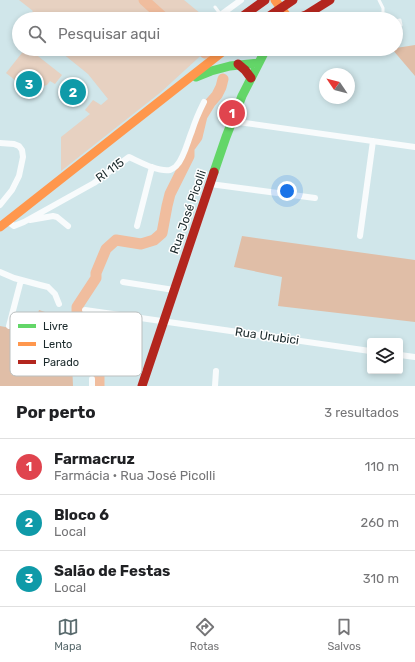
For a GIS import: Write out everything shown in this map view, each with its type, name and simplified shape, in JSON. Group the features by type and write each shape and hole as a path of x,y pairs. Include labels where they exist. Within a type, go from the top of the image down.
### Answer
{"main road":[{"path":"249,12 265,0"},
{"path":"275,0 283,12"},
{"path":"309,12 330,0"},
{"path":"276,12 292,1"},
{"path":"178,87 207,56"},
{"path":"4,224 217,56"},
{"name":"Rua José Picolli","path":"142,386 232,122 251,78 262,56"},
{"path":"178,87 211,71 238,64 259,63"},
{"path":"238,64 251,78"}],"street":[{"path":"225,12 242,0"},
{"name":"RI 115","path":"24,222 94,183 129,157 152,167 169,170 177,166 204,102"},
{"path":"232,122 415,147"},
{"path":"360,236 373,141"},
{"path":"0,143 19,146 22,150 23,157 19,176 12,190 0,205"},
{"path":"137,226 152,167"},
{"path":"210,184 315,198"},
{"path":"4,224 14,226 24,222 53,216 57,217 68,226"},
{"path":"0,272 20,280 48,288 55,294 58,304"},
{"path":"12,312 20,280"},
{"path":"124,282 174,290"},
{"name":"Rua Urubici","path":"85,310 99,312"},
{"name":"Rua Urubici","path":"142,318 367,351"},
{"path":"9,326 10,322"},
{"path":"403,355 415,357"},
{"path":"215,386 216,371"},
{"path":"92,379 92,386"}],"lane":[{"path":"379,0 383,8 383,12"},
{"path":"215,6 217,12"}],"shaded area":[{"path":"19,0 184,0 199,12 32,12 33,11"},
{"path":"415,45 415,76 398,56 403,56 403,47"},
{"path":"19,56 38,56 62,75 55,84 50,81 47,85 39,87 27,77 20,84 6,73"},
{"path":"66,56 200,56 161,92 61,171 61,137 90,114 85,110 93,100 101,105 108,99 88,74"},
{"path":"242,236 415,260 415,322 278,306 282,277 234,267"},
{"path":"0,326 10,328 10,376 73,376 73,386 0,386"}],"waterway":[{"path":"144,0 157,12"},
{"path":"77,312 77,307 96,278 96,273 106,249 116,240 141,244 154,240 162,233 170,194 189,156 189,148 197,137 202,116 217,95 223,79"},
{"path":"99,376 99,386"}],"traffic: fast":[{"path":"214,172 242,96 262,56"},
{"path":"196,77 230,66 259,63"}],"traffic: slow":[{"path":"275,0 284,12"},
{"path":"0,227 217,56"}],"traffic: jam":[{"path":"249,12 265,0"},
{"path":"275,12 293,0"},
{"path":"311,12 330,0"},
{"path":"238,64 251,78"},
{"path":"142,386 214,172"}],"place":[{"name":"Salão de Festas","path":"29,84"},
{"name":"Bloco 6","path":"73,92"},
{"name":"Farmacruz","path":"232,113"}]}
